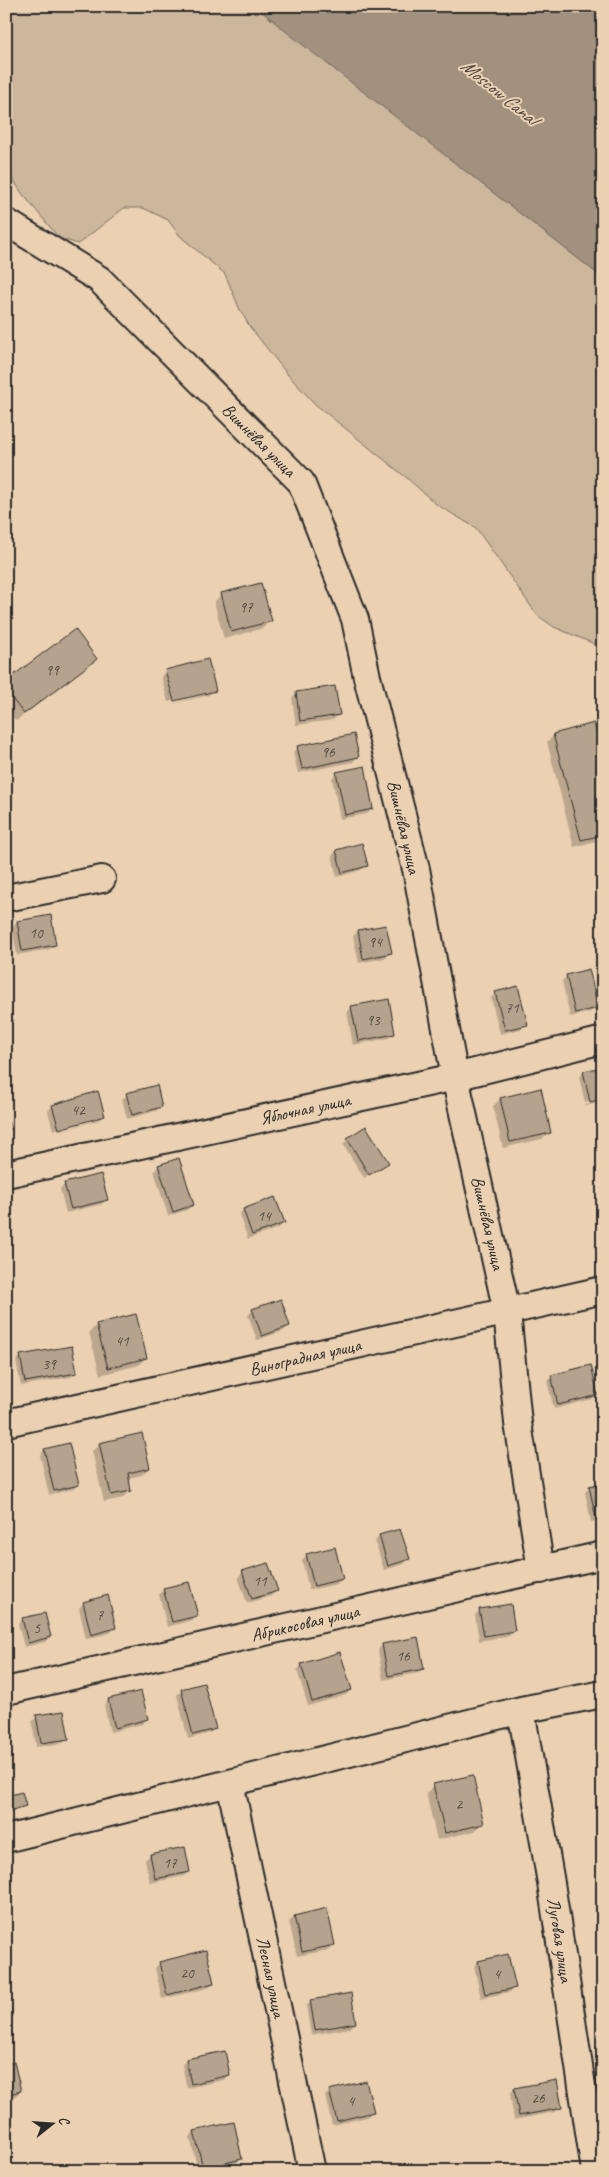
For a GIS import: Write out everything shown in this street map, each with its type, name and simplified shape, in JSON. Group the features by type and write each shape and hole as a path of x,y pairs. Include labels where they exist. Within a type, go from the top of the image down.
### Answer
{"street":[{"name":"Вишнёвая улица","path":"6,222 99,279 301,482 355,619 367,677 416,869 455,1077 507,1312 518,1423 541,1570"},
{"path":"6,898 102,879"},
{"name":"Яблочная улица","path":"6,1174 455,1077 603,1040"},
{"name":"Виноградная улица","path":"6,1423 603,1290"},
{"name":"Абрикосовая улица","path":"6,1690 603,1555"},
{"path":"6,1839 521,1710 603,1694"},
{"name":"Луговая улица","path":"521,1710 551,1883 595,2171"},
{"name":"Лесная улица","path":"230,1782 312,2171"}],"shaded area":[{"path":"6,6 255,6 603,278 603,650 592,643 554,627 537,615 476,528 436,504 315,404 288,375 250,327 240,310 225,274 180,236 168,220 143,208 124,208 78,244 59,238 21,192 10,174 6,173"}],"water":[{"name":"Moscow Canal","path":"255,6 603,6 603,278 294,38"}],"building":[{"path":"261,583 272,621 231,632 221,593"},
{"path":"75,629 97,659 24,714 6,691 6,681"},
{"path":"208,659 216,691 174,701 165,670"},
{"path":"335,686 340,715 300,721 296,692"},
{"path":"594,723 603,759 603,835 581,840 553,734"},
{"path":"354,734 359,757 302,769 297,746"},
{"path":"365,766 373,809 345,815 336,772"},
{"path":"362,843 368,866 342,873 336,850"},
{"path":"51,915 56,945 22,951 17,921"},
{"path":"386,925 392,953 363,959 358,930"},
{"path":"589,969 598,1008 575,1013 566,975"},
{"path":"518,986 528,1025 505,1030 495,992"},
{"path":"389,999 395,1034 358,1041 351,1006"},
{"path":"603,1067 603,1099 590,1102 583,1071"},
{"path":"157,1085 162,1107 132,1115 126,1093"},
{"path":"541,1088 551,1133 510,1142 500,1098"},
{"path":"98,1091 105,1116 59,1129 52,1105"},
{"path":"6,1114 11,1129 6,1130"},
{"path":"366,1126 389,1163 369,1175 347,1138"},
{"path":"179,1158 194,1205 173,1212 158,1165"},
{"path":"101,1174 108,1200 71,1209 64,1183"},
{"path":"275,1197 285,1223 252,1235 243,1209"},
{"path":"281,1299 290,1326 262,1336 252,1309"},
{"path":"136,1314 147,1358 108,1368 96,1324"},
{"path":"72,1346 77,1373 25,1382 20,1355"},
{"path":"591,1365 598,1395 558,1405 551,1375"},
{"path":"142,1433 150,1468 128,1473 131,1491 111,1495 99,1443"},
{"path":"69,1443 79,1485 54,1491 44,1449"},
{"path":"603,1483 603,1517 596,1518 589,1486"},
{"path":"6,1486 9,1503 6,1503"},
{"path":"400,1529 410,1559 388,1566 379,1535"},
{"path":"335,1547 343,1579 314,1586 306,1554"},
{"path":"268,1563 278,1591 252,1599 242,1571"},
{"path":"189,1582 198,1616 172,1622 163,1588"},
{"path":"108,1595 116,1628 91,1635 83,1602"},
{"path":"511,1604 515,1631 484,1636 479,1609"},
{"path":"45,1613 51,1637 28,1643 22,1618"},
{"path":"418,1637 424,1669 388,1676 382,1644"},
{"path":"340,1652 352,1690 312,1702 301,1664"},
{"path":"204,1683 216,1729 193,1735 181,1689"},
{"path":"141,1691 148,1719 115,1728 108,1699"},
{"path":"64,1711 69,1739 41,1743 36,1715"},
{"path":"473,1775 484,1824 445,1833 433,1784"},
{"path":"22,1792 26,1806 6,1812 6,1796"},
{"path":"185,1847 190,1872 155,1879 150,1854"},
{"path":"327,1908 335,1945 302,1952 294,1916"},
{"path":"206,1950 214,1983 167,1995 159,1962"},
{"path":"508,1954 516,1988 485,1994 478,1961"},
{"path":"351,1993 356,2023 315,2030 310,2000"},
{"path":"6,1995 13,2016 6,2018"},
{"path":"225,2051 230,2075 191,2084 186,2059"},
{"path":"14,2062 21,2091 6,2095 6,2064"},
{"path":"557,2080 562,2108 519,2116 514,2088"},
{"path":"366,2081 374,2112 337,2121 329,2090"},
{"path":"234,2122 242,2159 203,2168 194,2131"},
{"path":"46,2166 47,2171 30,2171"}]}
